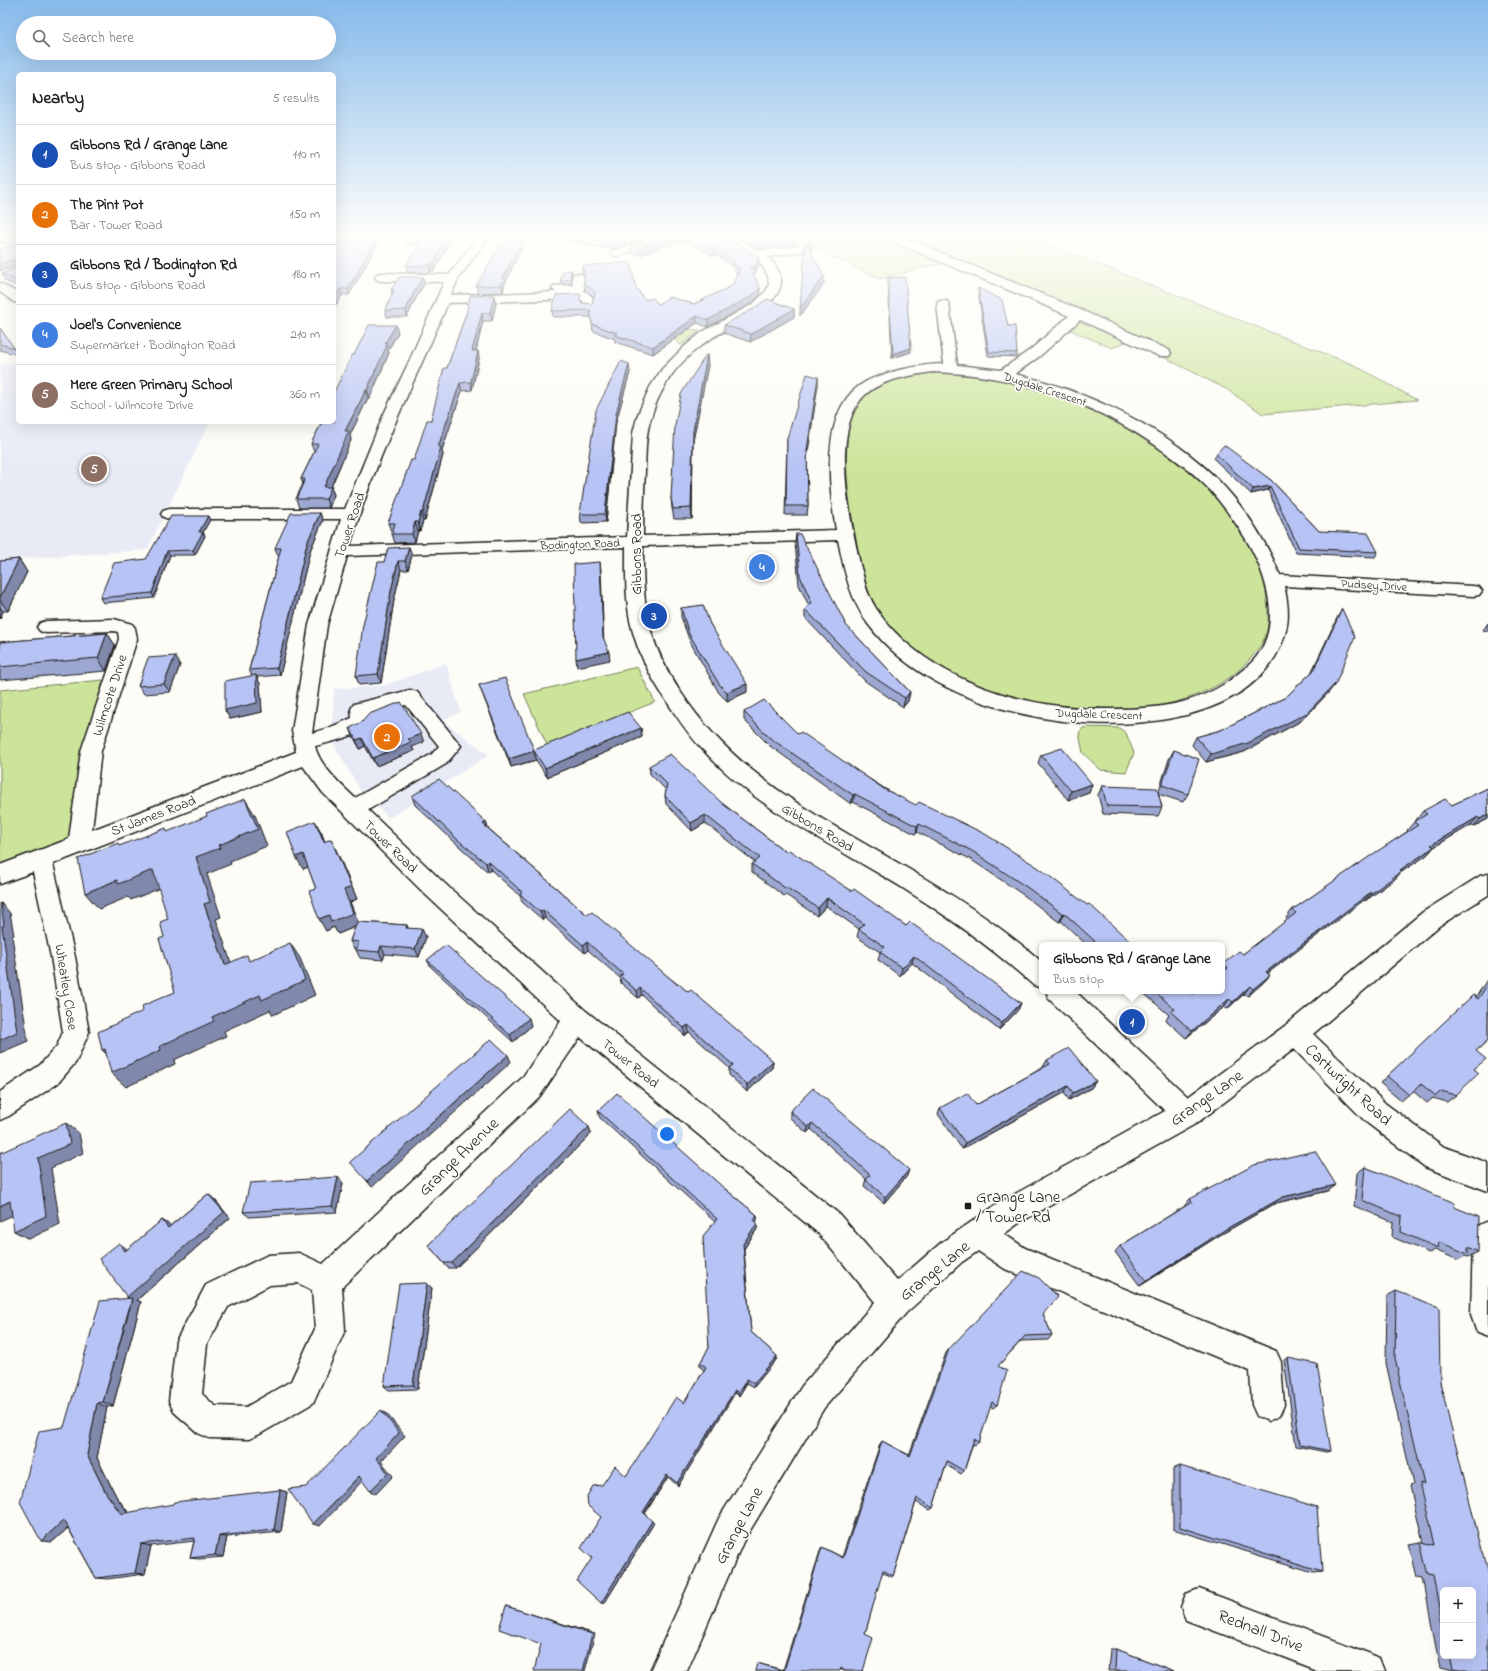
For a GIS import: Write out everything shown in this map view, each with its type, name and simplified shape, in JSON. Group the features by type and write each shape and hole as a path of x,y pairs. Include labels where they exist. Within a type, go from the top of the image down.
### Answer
{"street":[{"name":"Tower Road","path":"436,315 390,416 351,514 339,551 318,625 302,731 306,749 330,787 435,889 577,1019 829,1224 895,1302"},
{"name":"Gibbons Road","path":"742,315 702,338 664,375 643,419 640,438 635,542 637,612 648,653 672,698 709,745 753,785 778,803 833,837 903,877 965,916 1020,957 1039,974"},
{"path":"945,315 952,368"},
{"path":"1004,375 1035,353 1078,315"},
{"path":"1081,315 1164,353"},
{"name":"Dugdale Crescent","path":"932,368 952,368 1004,375 1067,394 1092,404 1131,424 1180,455 1215,486 1252,534 1275,580 1280,604 1278,625 1273,647 1264,662 1251,675 1224,694 1182,710 1160,714 1125,716 1063,714 1036,710 982,694 933,670 899,647 875,622 859,593 844,535 837,465 842,423 856,396 870,385 887,377 932,368"},
{"path":"169,514 351,514"},
{"name":"Bodington Road","path":"339,551 844,535"},
{"name":"Pudsey Drive","path":"1275,580 1473,591"},
{"name":"Wilmcote Drive","path":"46,627 114,625 126,628 128,638 91,751 80,843"},
{"name":"St James Road","path":"0,875 306,749 362,721 361,709 410,697 451,746 439,759 353,809"},
{"name":"Wheatley Close","path":"0,1107 49,1074 67,1054 76,1032 63,958 41,858"},
{"name":"Grange Lane","path":"668,1671 732,1530 813,1397 895,1302 952,1252 1009,1213 1187,1114 1295,1033 1431,919 1488,883"},
{"path":"1061,994 1187,1114"},
{"name":"Grange Avenue","path":"327,1281 530,1087 577,1019"},
{"name":"Cartwright Road","path":"1295,1033 1376,1113 1435,1157 1488,1177"},
{"path":"978,1234 1015,1259 1264,1362 1268,1405"},
{"path":"1488,1236 1486,1314 1488,1322"},
{"path":"299,1268 327,1281 330,1330 302,1392 249,1423 209,1422 184,1401 192,1341 217,1296 268,1270 299,1268"},
{"name":"Rednall Drive","path":"1199,1607 1368,1671"}],"shaded area":[{"path":"16,363 16,424 209,424 147,550 0,560 0,364"},
{"path":"446,663 461,712 442,720 489,755 389,818 362,793 331,740 334,689 383,686"}],"green space":[{"path":"1069,315 1227,315 1354,365 1417,400 1263,414 1226,389 1130,340 1112,348 1061,326 1070,317"},
{"path":"683,329 700,330 681,345 672,338"},
{"path":"936,372 973,373 1001,378 1047,391 1091,409 1112,419 1169,453 1210,488 1237,522 1248,541 1257,560 1263,580 1267,604 1268,627 1263,642 1241,669 1215,687 1200,694 1154,707 1114,710 1065,708 1018,699 994,692 972,683 928,661 903,641 891,629 876,609 871,601 864,582 848,491 847,448 849,429 854,412 862,398 877,386 896,379"},
{"path":"637,667 655,702 547,745 524,694"},
{"path":"103,680 69,840 0,868 0,690"},
{"path":"1083,728 1119,728 1126,733 1134,753 1126,772 1101,770 1083,753 1079,733"}],"building":[{"path":"466,315 481,315 472,351 478,351 471,382 460,383 438,447 441,447 423,512 421,512 418,522 415,522 412,534 392,534 395,523 388,523 411,460 414,460 427,420 431,420 444,368 447,368"},
{"path":"591,315 717,315 708,320 697,316 653,347 614,335 617,333 592,324"},
{"path":"742,315 784,315 751,334 724,325"},
{"path":"890,315 908,315 911,348 893,354"},
{"path":"983,315 1005,315 1008,326 1015,326 1017,353 989,352"},
{"path":"369,325 396,325 385,343 387,345 367,390 345,431 349,431 324,487 331,487 326,499 296,499 305,479 301,479 318,444 311,444 321,424 336,424 336,388 352,355 354,355"},
{"path":"0,328 14,348 0,344"},
{"path":"706,355 693,431 691,508 673,509 671,498 675,425 681,394"},
{"path":"621,361 629,364 616,414 605,514 582,514 580,513 596,410"},
{"path":"807,374 818,377 807,450 808,506 786,506 787,438"},
{"path":"1224,445 1271,480 1319,531 1368,533 1378,552 1299,548 1270,486 1253,489 1216,454"},
{"path":"291,513 320,513 307,543 277,668 249,670 281,548 275,548"},
{"path":"171,516 208,516 199,532 203,532 193,550 167,551 152,593 100,598 114,563 146,559"},
{"path":"796,534 800,534 846,625 910,692 905,698 866,672 805,609 812,603 800,576"},
{"path":"409,547 405,561 398,561 391,591 378,674 356,676 363,625 378,562 384,562 388,548"},
{"path":"19,559 0,597 0,561"},
{"path":"600,562 603,637 609,652 576,659 574,564"},
{"path":"703,605 710,624 747,684 727,692 719,684 689,634 681,608"},
{"path":"1342,609 1355,637 1336,683 1307,713 1248,743 1211,754 1196,737 1221,730 1286,697 1313,671"},
{"path":"107,633 98,658 0,667 0,642"},
{"path":"175,656 164,684 138,686 148,658"},
{"path":"256,675 257,703 225,710 225,681"},
{"path":"505,678 534,750 628,712 641,728 545,768 534,751 509,759 479,685"},
{"path":"764,700 798,734 801,732 884,789 916,805 919,802 985,834 1039,868 1087,905 1089,904 1131,942 1096,942 1064,913 1063,914 1028,888 972,851 919,824 917,826 914,825 855,794 853,795 770,738 744,712"},
{"path":"401,702 421,734 408,739 411,742 373,758 362,738 356,740 350,728 362,722 369,714"},
{"path":"1062,748 1092,784 1071,791 1041,755"},
{"path":"1174,750 1199,759 1188,794 1162,785"},
{"path":"670,754 723,804 786,852 789,850 852,891 854,889 906,926 910,922 1021,1003 1002,1023 914,956 902,968 880,952 885,947 859,929 864,924 827,898 818,908 785,888 752,864 760,858 705,815 691,823 665,796 667,784 649,766"},
{"path":"439,779 486,822 483,824 587,915 592,912 678,985 679,984 688,992 691,990 773,1061 747,1085 729,1068 733,1065 688,1025 684,1028 640,988 637,991 620,976 623,974 587,942 583,945 543,910 540,912 520,894 522,892 488,861 486,863 458,840 412,796"},
{"path":"1102,786 1157,788 1162,807 1107,806"},
{"path":"1488,788 1488,814 1480,819 1478,817 1431,845 1434,847 1400,870 1402,871 1372,893 1371,892 1266,972 1270,975 1253,989 1250,986 1233,1002 1229,999 1192,1031 1171,1012 1175,1009 1158,994 1225,994 1225,970 1228,968 1225,966 1225,962 1239,951 1243,954 1296,913 1292,910 1418,825 1414,822 1427,814 1423,811 1445,799 1452,805"},
{"path":"245,799 258,829 219,845 220,848 196,857 210,902 204,904 225,965 247,955 249,961 290,943 305,980 262,1000 260,995 212,1017 214,1021 160,1046 161,1050 111,1073 105,1049 102,1050 98,1032 143,1011 142,1006 175,992 159,939 164,937 160,922 168,919 153,870 118,884 117,880 85,893 78,859 118,843 119,846 166,828 167,832 207,816 206,814"},
{"path":"315,821 324,842 331,839 351,887 344,890 353,913 331,922 329,915 319,919 309,891 316,889 303,854 296,857 287,832"},
{"path":"0,903 17,1032 0,1040"},
{"path":"357,922 407,925 406,928 422,929 415,949 381,946 379,952 356,950 359,942 350,941"},
{"path":"446,945 529,1018 510,1035 427,960"},
{"path":"1488,984 1488,1040 1476,1051 1486,1059 1474,1069 1479,1073 1456,1095 1441,1091 1436,1096 1421,1084 1409,1095 1387,1076 1473,995 1478,999"},
{"path":"491,1039 508,1055 367,1181 350,1162"},
{"path":"1069,1048 1096,1081 1073,1093 1068,1086 965,1143 940,1108 967,1093 976,1105 1050,1064 1047,1060"},
{"path":"813,1088 909,1170 885,1197 866,1180 870,1175 841,1148 812,1123 808,1127 790,1111"},
{"path":"617,1093 724,1188 757,1215 753,1220 757,1223 743,1244 751,1332 777,1356 754,1383 747,1379 738,1393 735,1390 677,1483 667,1475 643,1512 652,1521 601,1603 577,1581 592,1558 581,1548 601,1517 588,1506 587,1496 593,1486 602,1485 615,1466 626,1476 676,1397 684,1403 706,1367 700,1363 709,1348 703,1236 717,1219 598,1111"},
{"path":"570,1109 589,1127 452,1263 444,1263 428,1245"},
{"path":"66,1123 70,1144 38,1158 46,1216 14,1231 10,1201 0,1206 0,1153"},
{"path":"1315,1151 1336,1185 1283,1197 1226,1229 1146,1281 1120,1246 1192,1202 1190,1199 1254,1165"},
{"path":"1365,1167 1455,1203 1454,1207 1479,1217 1478,1252 1468,1247 1468,1254 1439,1242 1438,1248 1401,1232 1402,1217 1362,1200"},
{"path":"338,1177 332,1206 243,1212 250,1183"},
{"path":"208,1194 224,1212 127,1297 99,1259 119,1243 125,1251 162,1220 168,1228"},
{"path":"1023,1271 1039,1278 1058,1297 1043,1314 1052,1335 1025,1336 998,1366 1007,1371 997,1405 992,1402 979,1442 974,1439 964,1471 947,1461 933,1508 917,1498 893,1576 883,1570 865,1634 873,1638 863,1671 845,1671 841,1668 840,1671 784,1671 822,1547 843,1558 882,1441 910,1456 949,1349"},
{"path":"427,1283 413,1385 384,1386 399,1284"},
{"path":"1396,1291 1439,1307 1440,1382 1488,1575 1488,1671 1453,1670 1451,1659 1476,1659 1476,1587 1440,1587 1440,1607 1434,1577 1428,1576 1420,1542 1435,1545 1420,1483 1424,1484 1395,1359"},
{"path":"132,1298 103,1402 97,1403 87,1455 106,1493 121,1514 173,1504 174,1502 280,1490 274,1530 219,1536 215,1555 190,1558 195,1538 141,1544 135,1573 96,1578 64,1520 41,1541 20,1502 39,1431 64,1427 100,1301"},
{"path":"1288,1358 1317,1364 1331,1451 1300,1445"},
{"path":"381,1410 399,1433 376,1458 388,1473 370,1491 359,1476 313,1524 288,1489 306,1487"},
{"path":"1180,1466 1317,1507 1322,1571 1180,1527"},
{"path":"506,1606 592,1634 583,1671 534,1671 541,1644 499,1629"},
{"path":"1116,1649 1174,1671 1115,1671"},
{"path":"757,1663 784,1671 756,1671"}],"place":[{"name":"Mere Green Primary School","path":"94,469"},
{"name":"Joel's Convenience","path":"762,567"},
{"name":"Gibbons Rd / Bodington Rd","path":"654,616"},
{"name":"The Pint Pot","path":"387,737"},
{"name":"Gibbons Rd / Grange Lane","path":"1132,1022"},
{"name":"Grange Lane / Tower Rd","path":"968,1206"}]}
